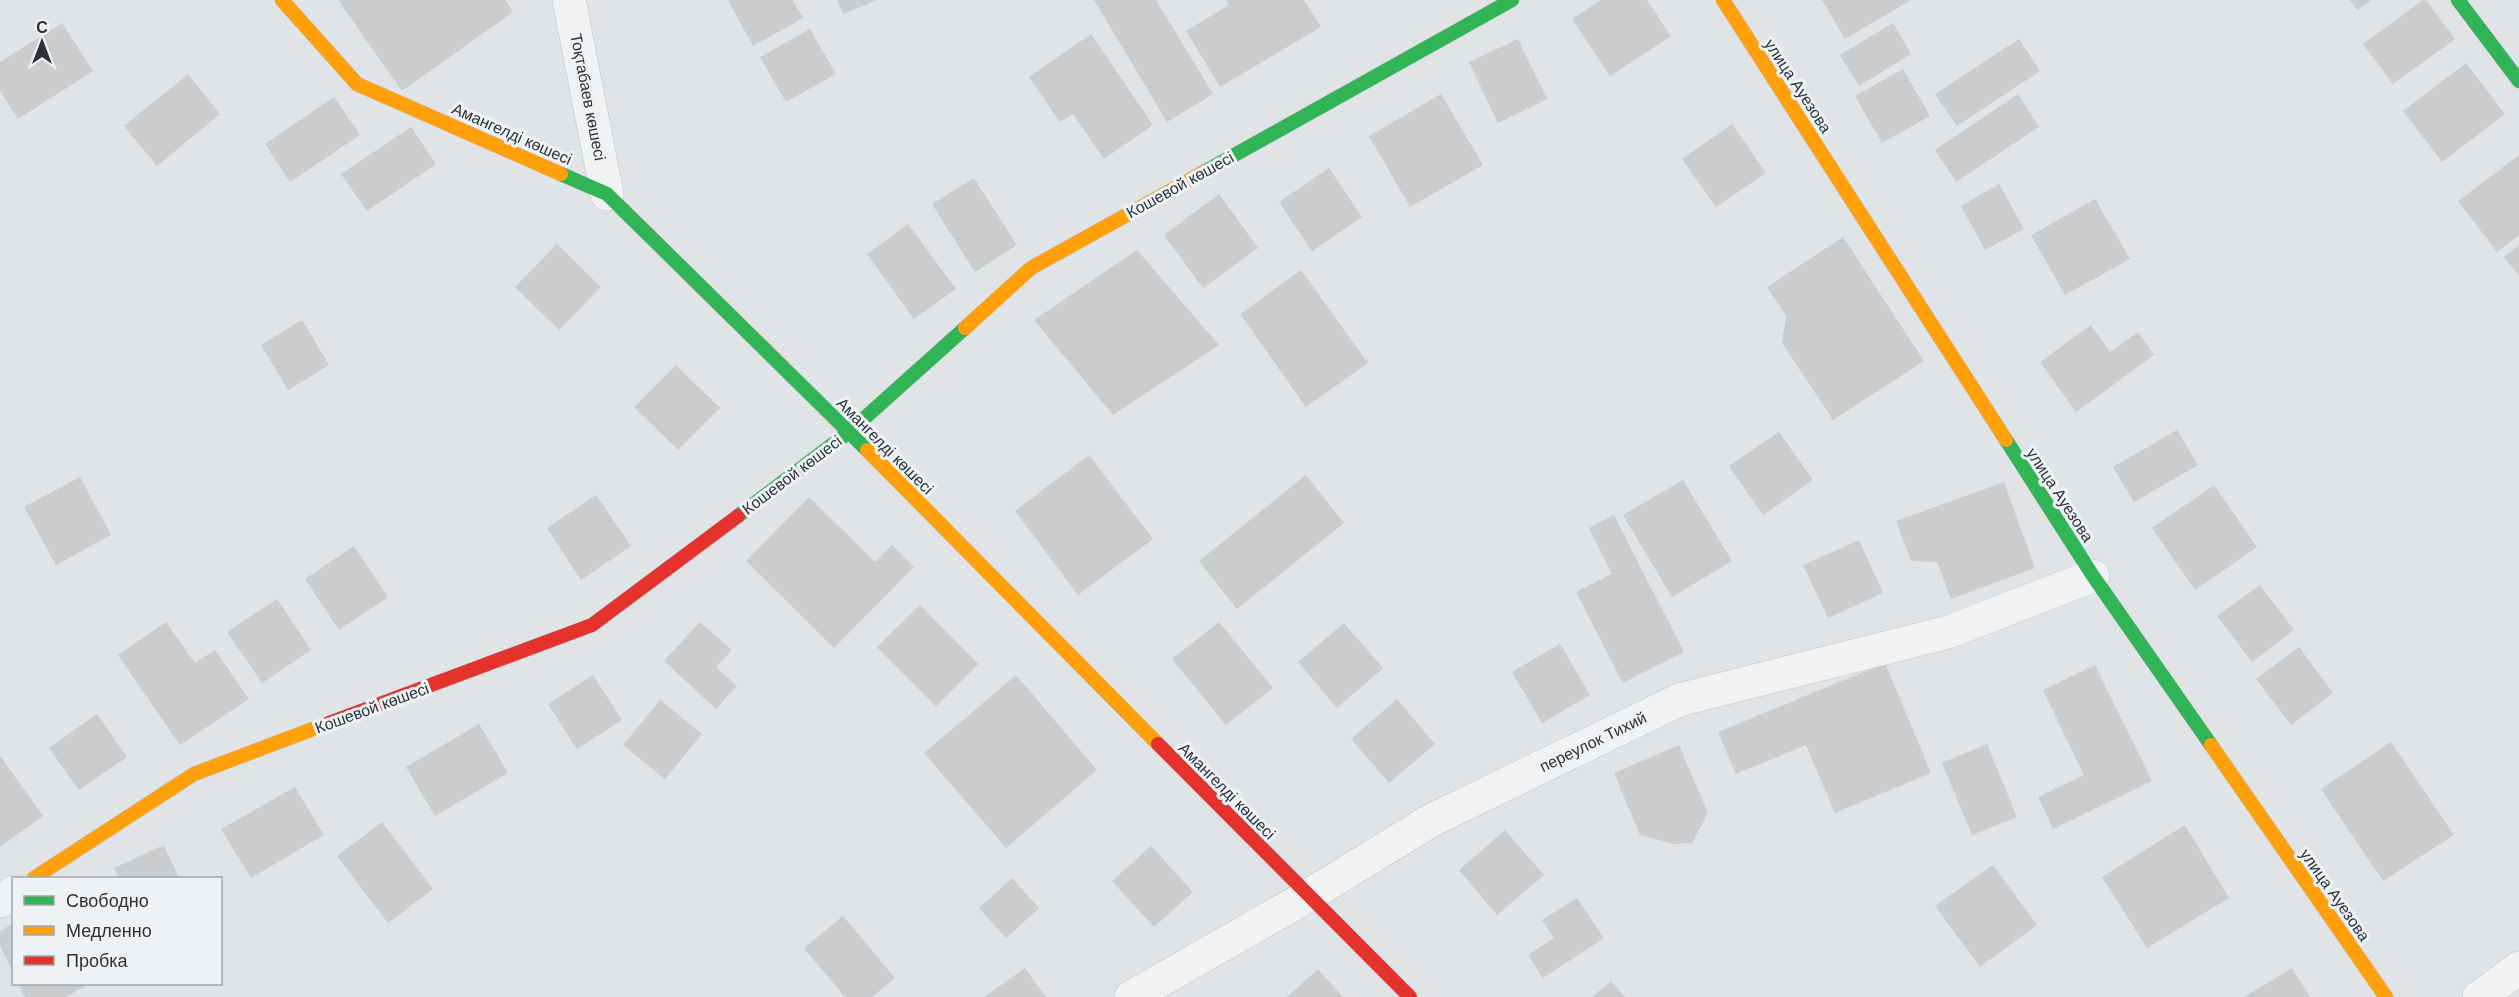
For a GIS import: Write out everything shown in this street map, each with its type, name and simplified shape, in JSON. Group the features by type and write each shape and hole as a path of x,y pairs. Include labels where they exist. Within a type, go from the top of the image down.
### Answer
{"street":[{"name":"Амангелді көшесі","path":"282,0 357,84 607,194 849,432 1410,997"},
{"name":"Тоқтабаев көшесі","path":"569,0 607,194"},
{"name":"Кошевой көшесі","path":"37,877 194,774 592,625 849,432 1031,268 1512,0"},
{"name":"улица Ауезова","path":"1723,0 2093,576 2386,997"},
{"path":"2458,0 2519,81"},
{"name":"переулок Тихий","path":"1131,997 1308,896 1430,821 1679,700 1948,632 2093,576"},
{"path":"2479,997 2519,968"}],"building":[{"path":"338,0 505,0 513,12 402,91"},
{"path":"728,0 793,0 803,18 753,46"},
{"path":"837,0 877,0 843,14"},
{"path":"1094,0 1156,0 1213,94 1167,122"},
{"path":"1226,0 1304,0 1321,27 1220,87 1186,31 1229,5"},
{"path":"1601,0 1647,0 1671,36 1610,76 1572,19"},
{"path":"1822,0 1911,0 1845,39"},
{"path":"2350,0 2372,0 2357,10"},
{"path":"2426,0 2455,39 2393,84 2363,44"},
{"path":"62,23 93,71 18,119 0,91 0,62"},
{"path":"1893,23 1911,54 1859,86 1840,55"},
{"path":"810,29 836,74 786,102 760,57"},
{"path":"1091,34 1153,125 1104,159 1073,114 1060,122 1029,77"},
{"path":"1518,39 1547,99 1498,123 1469,62"},
{"path":"2019,39 2040,71 1957,126 1935,94"},
{"path":"2466,63 2505,114 2442,162 2403,111"},
{"path":"1903,69 1930,116 1882,143 1855,96"},
{"path":"188,74 220,114 157,166 124,126"},
{"path":"1441,94 1483,165 1410,207 1369,136"},
{"path":"2018,94 2039,127 1956,182 1935,150"},
{"path":"334,97 360,135 290,182 265,144"},
{"path":"1732,124 1766,173 1716,207 1682,159"},
{"path":"411,127 436,164 367,211 341,174"},
{"path":"2519,155 2519,235 2497,252 2458,201"},
{"path":"1329,168 1362,217 1312,251 1279,202"},
{"path":"974,178 1017,245 975,272 932,204"},
{"path":"1999,184 2024,229 1985,250 1961,206"},
{"path":"1219,194 1258,248 1203,288 1164,235"},
{"path":"2095,199 2130,259 2065,295 2031,235"},
{"path":"908,224 956,289 914,319 867,254"},
{"path":"1843,237 1924,361 1833,420 1782,343 1786,316 1767,287"},
{"path":"557,244 601,287 559,330 515,287"},
{"path":"2519,245 2519,276 2504,257"},
{"path":"1137,250 1219,345 1113,415 1034,320"},
{"path":"1301,270 1368,363 1306,407 1240,314"},
{"path":"302,320 329,365 288,390 261,345"},
{"path":"2091,325 2110,352 2138,332 2154,355 2076,412 2040,362"},
{"path":"676,365 720,408 678,450 634,407"},
{"path":"2177,430 2198,465 2134,502 2113,467"},
{"path":"1779,432 1813,480 1763,515 1729,466"},
{"path":"1089,455 1153,539 1078,595 1015,511"},
{"path":"1306,475 1344,523 1237,609 1199,561"},
{"path":"80,477 111,535 56,565 24,507"},
{"path":"1683,480 1732,561 1672,597 1623,515"},
{"path":"2004,482 2035,568 1951,599 1937,562 1911,561 1896,521"},
{"path":"2214,485 2257,547 2195,590 2152,528"},
{"path":"596,495 631,546 581,580 547,528"},
{"path":"809,497 875,562 892,545 914,567 834,648 746,561"},
{"path":"1614,515 1684,652 1623,683 1576,592 1612,574 1589,528"},
{"path":"1859,540 1883,593 1828,618 1803,565"},
{"path":"354,546 388,597 339,630 305,579"},
{"path":"2260,585 2294,630 2252,662 2217,616"},
{"path":"277,599 311,650 262,683 227,632"},
{"path":"920,605 978,664 936,706 877,647"},
{"path":"166,622 195,663 215,650 249,699 180,745 118,655"},
{"path":"700,622 732,650 716,667 737,686 716,709 664,661"},
{"path":"1219,622 1273,688 1226,725 1172,659"},
{"path":"1344,623 1383,668 1337,708 1298,662"},
{"path":"1560,644 1590,695 1542,723 1512,672"},
{"path":"2299,647 2333,693 2291,725 2256,679"},
{"path":"1885,663 1931,773 1835,813 1806,745 1736,774 1718,732"},
{"path":"2095,665 2152,781 2053,829 2038,797 2084,775 2043,690"},
{"path":"593,675 622,720 577,749 548,704"},
{"path":"1016,675 1097,770 1006,848 924,753"},
{"path":"1397,699 1435,744 1389,783 1351,739"},
{"path":"660,700 702,734 665,779 623,745"},
{"path":"97,714 127,757 79,790 49,748"},
{"path":"479,724 508,773 435,816 406,767"},
{"path":"2391,742 2454,835 2383,881 2321,789"},
{"path":"1987,744 2017,817 1972,835 1942,763"},
{"path":"1679,745 1708,813 1692,843 1673,844 1640,835 1614,773"},
{"path":"0,756 43,816 0,847"},
{"path":"295,787 324,835 251,878 221,829"},
{"path":"382,822 433,889 388,923 337,856"},
{"path":"2185,825 2229,898 2147,948 2102,877"},
{"path":"1505,830 1544,875 1497,915 1459,870"},
{"path":"164,845 179,877 118,877 114,868"},
{"path":"1151,846 1193,892 1154,927 1112,881"},
{"path":"1993,865 2037,925 1980,967 1935,906"},
{"path":"1012,878 1039,908 1006,938 979,908"},
{"path":"1577,898 1604,938 1543,978 1528,955 1554,938 1542,920"},
{"path":"843,916 895,978 872,997 845,997 804,948"},
{"path":"12,924 12,970 0,946 0,931"},
{"path":"1025,968 1046,997 984,997"},
{"path":"2292,968 2310,997 2244,997"},
{"path":"1318,969 1343,997 1287,997"},
{"path":"1611,981 1625,997 1592,997"},
{"path":"19,985 87,985 66,997 25,997"}],"traffic: fast":[{"path":"1204,172 1512,0"},
{"path":"2458,0 2519,81"},
{"path":"561,174 607,194 867,450"},
{"path":"738,516 849,432 965,328"},
{"path":"2006,440 2093,576 2211,745"}],"traffic: slow":[{"path":"282,0 357,84 561,174"},
{"path":"1723,0 2006,440"},
{"path":"965,328 1031,268 1204,172"},
{"path":"867,450 1158,744"},
{"path":"36,877 194,774 329,723"},
{"path":"2211,745 2386,997"}],"traffic: jam":[{"path":"329,723 592,625 738,516"},
{"path":"1158,744 1410,997"}]}
